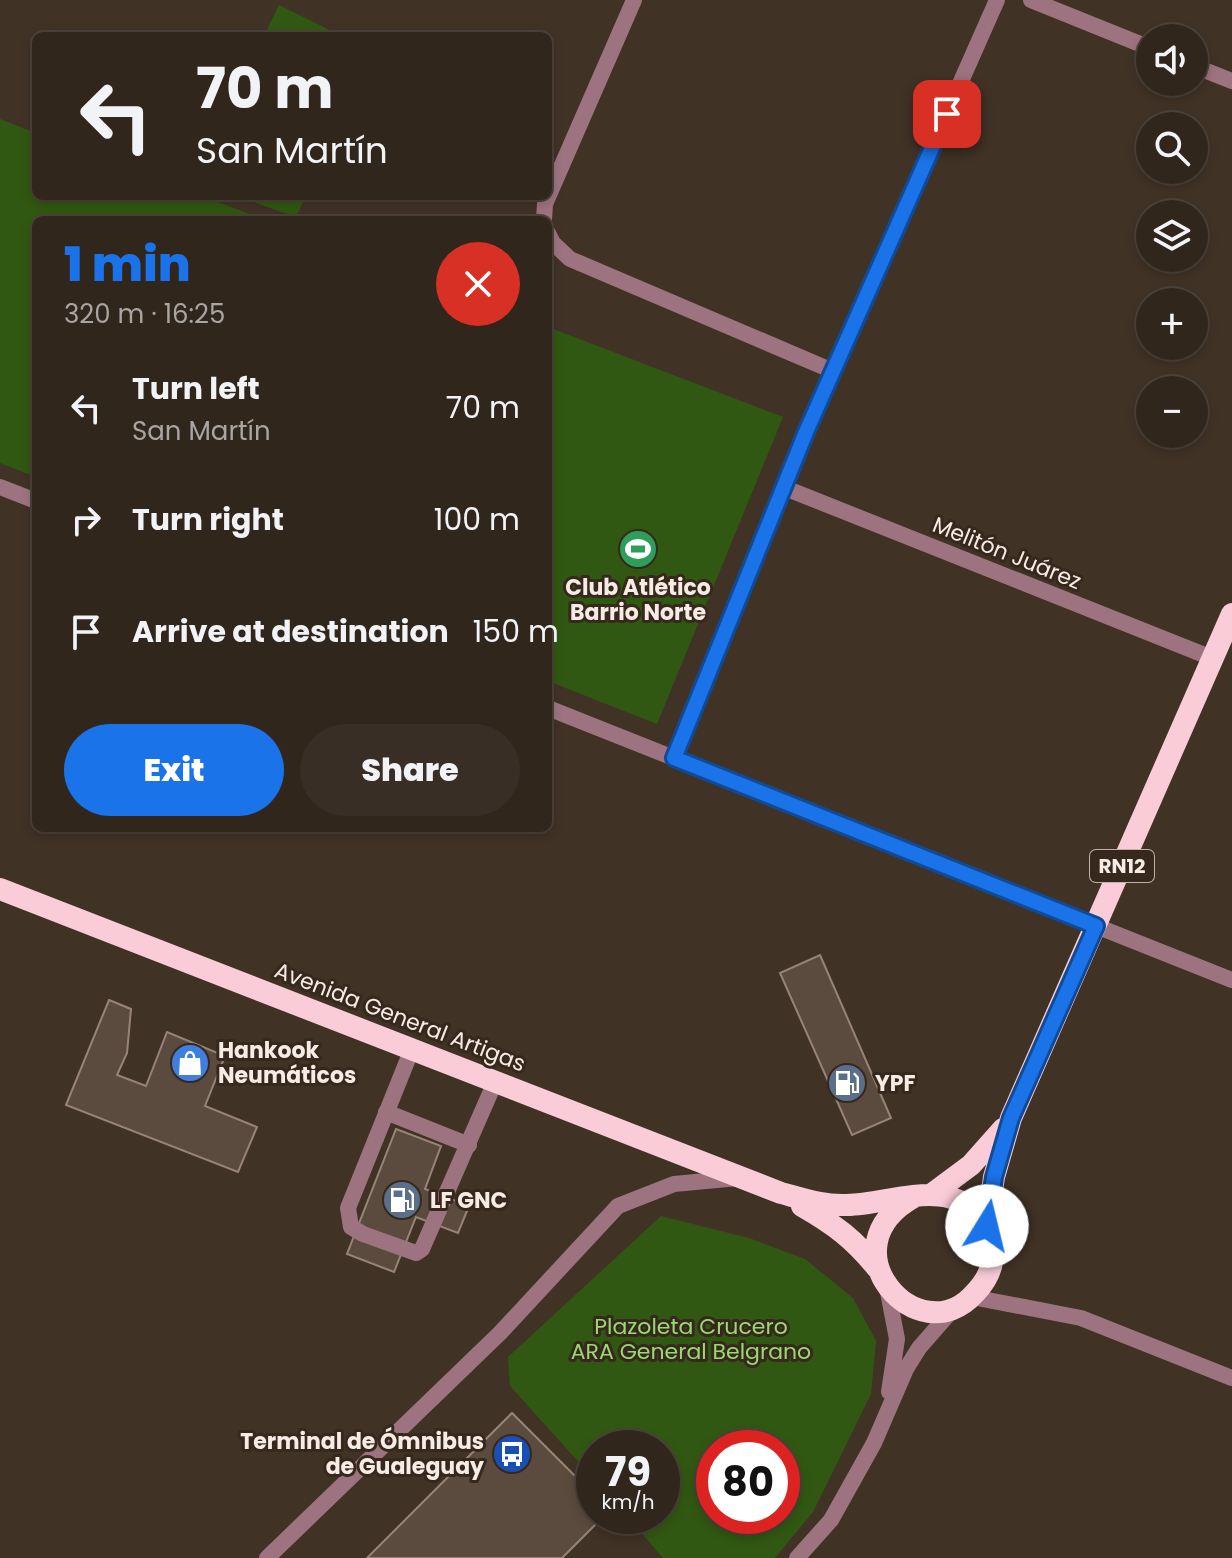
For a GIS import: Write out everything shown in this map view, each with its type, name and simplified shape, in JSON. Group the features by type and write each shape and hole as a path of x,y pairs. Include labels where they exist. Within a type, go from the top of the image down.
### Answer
{"highway":[{"name":"RN12","path":"987,1226 994,1177 1011,1118 1231,617"},
{"name":"Avenida General Artigas","path":"0,889 781,1193 825,1205 849,1205 923,1195"},
{"name":"RN12","path":"923,1195 948,1195 964,1201 987,1226 992,1245 992,1264 984,1282 963,1302 936,1311 917,1308 900,1300 882,1278 875,1251 879,1234 886,1218 899,1206 971,1165 1011,1118"},
{"name":"Avenida General Artigas","path":"781,1193 838,1226 857,1243 882,1278"}],"street":[{"path":"552,188 634,0"},
{"path":"674,758 833,371 997,0"},
{"path":"1031,0 1136,42"},
{"path":"1208,72 1232,81"},
{"path":"552,241 570,259 833,371"},
{"path":"0,487 32,499"},
{"name":"Melitón Juárez","path":"785,488 1212,658"},
{"path":"552,710 1232,980"},
{"path":"412,1049 348,1208 351,1227 363,1234 416,1253 422,1249 495,1082"},
{"path":"386,1112 469,1145"},
{"path":"267,1558 500,1333 618,1206 674,1184 742,1178"},
{"name":"RN12","path":"874,1443 891,1382 897,1339 882,1278"},
{"path":"963,1302 1081,1318 1232,1378"},
{"name":"RN12","path":"874,1443 906,1369 919,1348 963,1302"},
{"path":"797,1558 831,1520 874,1443"}],"green space":[{"path":"279,5 334,32 266,32"},
{"path":"0,119 32,131 32,200 212,200 254,216 32,216 32,475 0,463"},
{"path":"247,200 304,200 296,216"},
{"name":"Club Atlético Barrio Norte","path":"552,329 783,417 657,724 552,683"},
{"name":"Plazoleta Crucero ARA General Belgrano","path":"661,1216 749,1238 805,1259 853,1298 876,1341 871,1394 813,1512 800,1528 800,1430 696,1430 696,1534 795,1534 775,1558 663,1558 642,1534 680,1534 680,1430 576,1430 576,1459 510,1386 508,1357"}],"building":[{"path":"820,955 891,1118 852,1135 780,973"},
{"path":"109,1000 131,1009 127,1053 117,1075 146,1086 167,1032 225,1056 205,1106 257,1127 238,1172 66,1105"},
{"path":"396,1129 441,1146 425,1189 469,1206 458,1233 416,1217 394,1272 347,1254"},
{"name":"Terminal de Ómnibus de Gualeguay","path":"512,1413 576,1477 576,1534 586,1534 562,1558 367,1558"}],"place":[{"name":"Club Atlético Barrio Norte","path":"638,549"},
{"name":"Hankook Neumáticos","path":"190,1063"},
{"name":"YPF","path":"847,1083"},
{"name":"LF GNC","path":"402,1200"},
{"name":"Terminal de Ómnibus de Gualeguay","path":"512,1454"}],"route":[{"path":"947,114 806,432 674,758 1096,926 1011,1118 994,1177 987,1226"}]}
